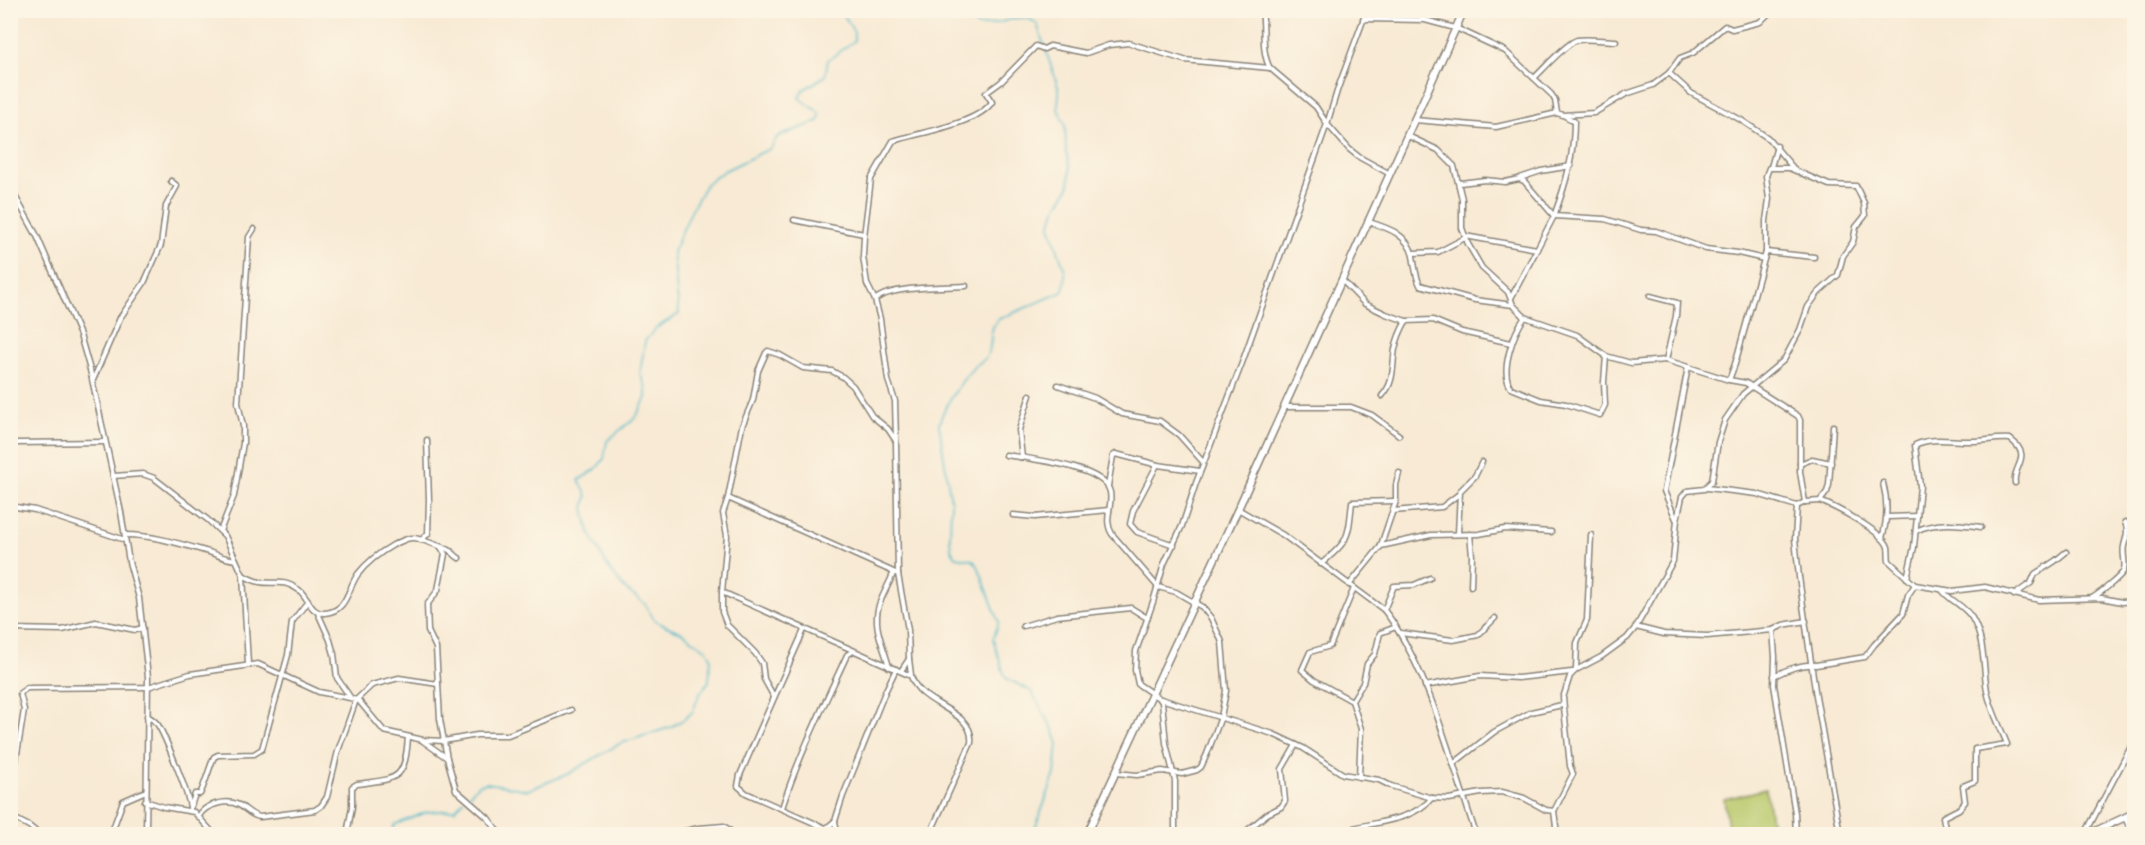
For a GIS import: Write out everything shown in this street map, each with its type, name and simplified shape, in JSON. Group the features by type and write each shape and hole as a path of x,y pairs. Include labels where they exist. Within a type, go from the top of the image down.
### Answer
{"main road":[{"path":"1087,834 1238,509 1464,10"},
{"path":"2087,834 2134,813"}],"street":[{"path":"1262,10 1265,29 1264,55 1270,68 1316,107 1327,124 1349,149 1390,175"},
{"path":"1367,10 1278,264 1174,545 1164,564 1136,651 1135,670 1138,684 1161,699 1273,734 1296,745 1338,773 1379,780 1391,786 1432,798 1449,799 1502,792 1524,798 1546,810 1554,811"},
{"path":"1563,115 1594,113 1626,94 1653,85 1669,73 1680,58 1693,53 1725,26 1732,29 1756,24 1772,10"},
{"path":"1364,19 1425,20 1456,28 1491,43 1505,51 1553,97 1557,113"},
{"path":"1534,78 1553,58 1574,42 1616,41"},
{"path":"930,834 969,747 971,736 964,720 942,708 917,688 911,676 908,630 896,574 895,401 888,380 880,320 865,276 864,234 871,179 891,143 953,125 987,109 992,102 986,93 1001,82 1036,46 1044,49 1050,46 1086,53 1108,45 1129,43 1184,60 1270,68"},
{"path":"1669,73 1691,93 1754,128 1777,146 1795,169"},
{"path":"1415,120 1496,127 1557,113 1574,121 1571,166 1554,216 1511,298"},
{"path":"1408,136 1438,150 1454,166 1460,183 1465,237 1482,268 1498,282 1511,298 1513,305 1525,317 1577,335 1606,356 1631,363 1666,360 1729,380 1746,382 1798,416 1800,420 1800,464 1805,502"},
{"path":"1729,380 1766,252 1769,200 1766,176 1771,168 1777,146"},
{"path":"1460,183 1485,180 1505,182 1541,171 1571,166"},
{"path":"1707,488 1713,478 1718,442 1725,420 1743,394 1784,360 1800,330 1808,307 1818,293 1838,275 1845,253 1853,242 1856,227 1865,216 1864,203 1856,186 1829,185 1795,169 1771,168"},
{"path":"1519,179 1528,184 1554,216 1605,219 1633,228 1656,231 1706,249 1764,258"},
{"path":"92,380 117,323 144,283 160,245 166,206 177,186 171,181"},
{"path":"10,187 37,237 80,335 113,476 143,628 148,687 146,834"},
{"path":"794,220 864,234"},
{"path":"1369,222 1391,229 1402,236 1412,253 1416,277 1420,285 1475,300 1513,305"},
{"path":"220,531 234,495 243,443 243,426 238,403 239,368 249,237 254,229"},
{"path":"1412,253 1438,252 1465,237 1537,249"},
{"path":"1766,252 1814,257"},
{"path":"1342,280 1365,304 1406,321 1433,320 1462,332 1511,343"},
{"path":"874,300 881,295 910,289 966,286"},
{"path":"1650,296 1677,303 1666,360"},
{"path":"1525,317 1511,343 1506,374 1508,385 1511,388 1541,400 1566,404 1595,416 1602,413 1605,405 1606,356"},
{"path":"1382,396 1389,388 1393,378 1395,349 1406,321"},
{"path":"774,697 765,679 762,663 726,625 722,612 728,536 723,513 742,426 753,400 758,371 768,351 803,368 832,371 843,377 853,386 872,416 888,429 896,441"},
{"path":"1677,520 1664,491 1688,367"},
{"path":"1058,386 1095,398 1122,414 1160,422 1179,435 1204,463"},
{"path":"1022,458 1019,430 1030,395"},
{"path":"1284,407 1351,407 1372,415 1399,435"},
{"path":"1820,501 1829,485 1833,426"},
{"path":"1907,579 1913,556 1920,486 1915,445 1947,440 2010,439 2019,448 2022,461 2015,475 2015,483"},
{"path":"421,540 428,534 429,518 427,440"},
{"path":"16,443 105,442"},
{"path":"1006,455 1068,466 1095,476 1108,486"},
{"path":"1116,773 1129,775 1173,771 1189,773 1200,767 1221,717 1226,691 1222,642 1211,618 1193,602 1176,592 1158,587 1112,534 1108,523 1110,492 1108,486 1115,455 1158,465 1200,471"},
{"path":"1800,464 1812,459 1831,463"},
{"path":"1458,534 1462,488 1474,476 1482,462"},
{"path":"1158,465 1133,511 1130,524 1137,532 1174,545"},
{"path":"1349,585 1381,546 1396,501 1399,473"},
{"path":"113,476 143,474 154,478 220,531 229,543 243,575 248,664"},
{"path":"1882,538 1888,517 1887,496 1883,483"},
{"path":"1425,686 1480,676 1518,678 1574,671 1601,657 1627,638 1636,627 1673,561 1677,520 1685,493 1707,488 1757,494 1797,506 1805,502 1820,501 1846,512 1882,538 1888,546 1889,561 1915,585 1961,591 1985,587 2003,590 2014,596 2049,600 2091,598 2122,602 2134,601"},
{"path":"1393,511 1442,507 1460,494"},
{"path":"728,498 896,574"},
{"path":"1321,564 1340,548 1346,539 1350,528 1352,502 1396,501"},
{"path":"10,506 35,510 125,537 146,535 236,560"},
{"path":"1797,506 1795,539 1812,664 1840,834"},
{"path":"1238,509 1283,535 1384,610 1400,633 1425,686 1476,834"},
{"path":"1013,515 1035,517 1108,510"},
{"path":"1888,517 1917,516"},
{"path":"2091,598 2121,574 2124,569 2124,545 2127,533 2125,522 2134,529"},
{"path":"1916,531 1927,526 1964,524 1982,527"},
{"path":"1381,546 1420,536 1486,533 1504,529 1551,532"},
{"path":"1470,534 1471,586"},
{"path":"1557,834 1554,811 1573,774 1562,705 1567,684 1574,671 1577,644 1587,616 1591,535"},
{"path":"318,613 331,612 340,608 358,574 376,554 405,539 417,538 449,550 459,558"},
{"path":"440,547 445,552 438,590 428,605 428,631 436,648 440,719 447,758 459,793 473,803 500,834"},
{"path":"2014,596 2031,584 2035,574 2066,552"},
{"path":"889,667 878,632 878,614 880,602 896,574"},
{"path":"243,575 257,582 280,582 302,593 318,613 334,654 337,678 350,698"},
{"path":"1384,610 1394,586 1414,585 1430,578"},
{"path":"1774,676 1787,670 1812,664 1867,656 1874,645 1904,614 1908,595 1915,585"},
{"path":"1353,701 1314,680 1302,670 1310,652 1330,646 1354,588"},
{"path":"1942,589 1957,605 1968,612 1976,625 1989,700 2007,744 1975,749 1975,781 1963,786 1965,802 1959,809 1943,817 1946,834"},
{"path":"722,592 911,676"},
{"path":"190,808 195,794 200,794 203,788 214,757 254,754 262,749 289,649 292,622 308,601"},
{"path":"1023,626 1057,616 1131,608 1147,618"},
{"path":"1400,633 1453,640 1478,635 1495,618"},
{"path":"1636,627 1664,634 1707,636 1773,630 1783,625 1806,621"},
{"path":"10,629 62,630 96,622 128,629 143,628"},
{"path":"1359,777 1361,729 1353,701 1365,678 1367,664 1375,654 1380,633 1396,627"},
{"path":"804,630 740,775 738,786 746,793 838,834"},
{"path":"1773,630 1774,676 1783,748 1795,813 1796,834"},
{"path":"844,647 847,655"},
{"path":"782,808 800,760 847,655 854,651"},
{"path":"814,823 818,834 835,821 885,692 898,670 909,659"},
{"path":"10,798 24,710 20,693 30,687 148,687 190,674 258,664 319,692 356,700 368,710 384,731 408,738 444,741 477,735 508,735 571,710"},
{"path":"199,816 202,810 209,806 228,803 236,804 260,818 304,813 321,806 327,797 338,751 356,700 372,685 399,678 438,684"},
{"path":"1161,699 1166,743 1176,790 1175,834"},
{"path":"1453,764 1494,732 1532,712 1562,705"},
{"path":"1551,708 1564,716"},
{"path":"147,716 154,720 162,734 190,808 214,834"},
{"path":"347,834 352,807 352,787 357,784 390,779 398,774 406,762 408,738"},
{"path":"423,740 447,758"},
{"path":"2087,834 2134,741"},
{"path":"1244,834 1267,814 1283,805 1285,801 1282,769 1296,745"},
{"path":"111,834 123,801 146,791"},
{"path":"1341,834 1354,833 1356,828 1400,818 1427,804 1432,798"},
{"path":"145,801 164,807 190,808"},
{"path":"10,816 39,834"},
{"path":"2125,818 2133,834"},
{"path":"835,821 838,834"},
{"path":"672,834 724,825 734,834"}],"green space":[{"path":"1766,789 1773,834 1729,834 1724,799"}],"waterway":[{"path":"467,797 478,785 487,783 528,790 568,774 619,744 671,727 693,711 699,695 709,681 711,657 707,650 683,633 659,623 653,618 645,604 625,589 609,569 589,532 584,508 587,496 579,480 595,470 604,459 607,441 636,417 646,398 646,388 640,373 645,341 656,328 679,314 673,252 706,184 724,171 771,148 777,137 819,121 820,113 799,98 803,90 825,76 828,60 854,41 854,32 841,10"},
{"path":"961,10 968,21 976,25 986,26 1018,18 1028,19 1037,24 1059,90 1058,109 1065,125 1066,152 1070,168 1069,187 1055,210 1050,226 1065,271 1062,292 997,320 992,330 987,356 973,368 958,388 939,425 951,502 951,549 956,557 973,560 978,566 999,622 993,639 1006,678 1031,691 1053,729 1058,744 1055,774 1033,834"},
{"path":"393,834 394,825 427,812 455,810 464,800"}]}
